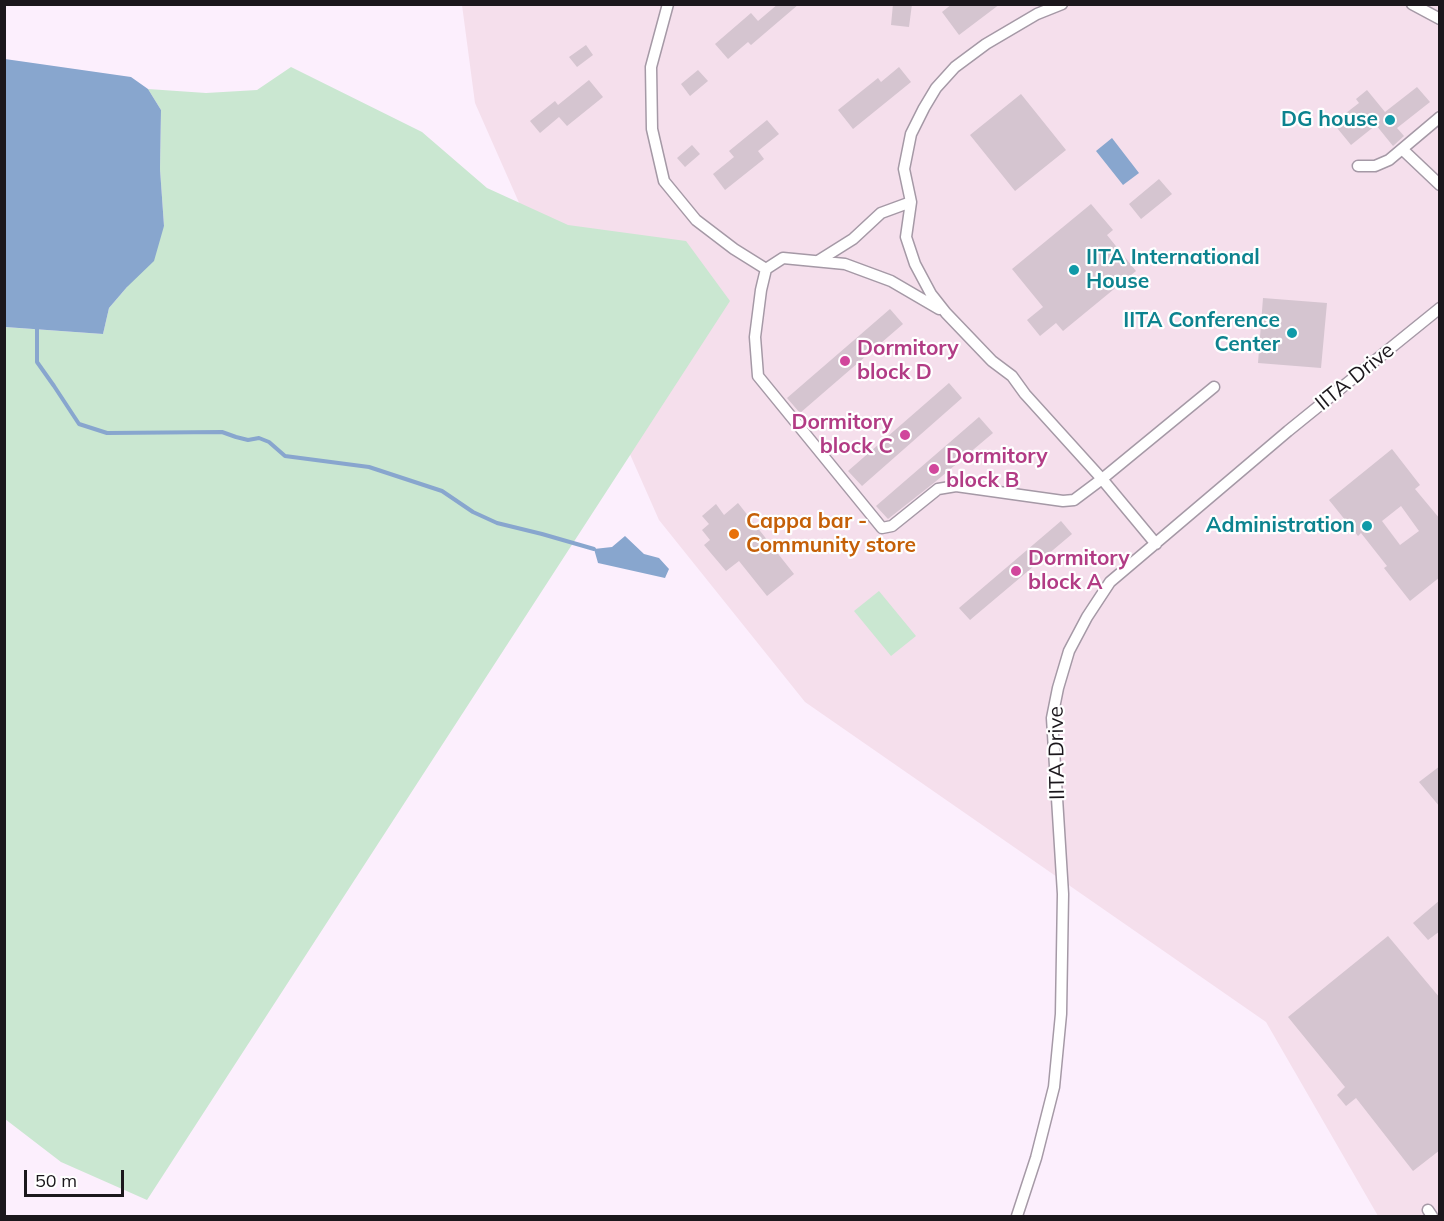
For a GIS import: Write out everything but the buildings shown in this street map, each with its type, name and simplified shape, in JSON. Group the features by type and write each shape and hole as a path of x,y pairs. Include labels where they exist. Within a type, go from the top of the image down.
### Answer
{"street":[{"path":"668,4 651,67 652,129 664,181 696,220 766,270"},
{"path":"1062,4 1037,14 986,44 955,67 936,88 911,135 904,169 911,202 906,237 915,264 931,294 946,313 992,361 1012,376 1025,394 1102,479 1156,544"},
{"path":"1412,4 1440,19"},
{"path":"1358,166 1375,166 1389,160 1440,117"},
{"path":"1402,149 1440,185"},
{"path":"817,261 853,239 881,213 911,202"},
{"path":"946,313 891,281 845,264 783,258 766,270 755,337 758,376 882,528 892,526 938,489 956,486 1063,501 1074,500 1214,387"},
{"name":"IITA Drive","path":"1017,1216 1036,1158 1054,1087 1061,1014 1063,894 1052,718 1069,651 1087,616 1110,582 1288,431 1440,308"}],"shaded area":[{"path":"462,5 1439,5 1439,1216 1378,1216 1266,1022 805,702 659,520 475,103"}],"green space":[{"path":"291,67 422,132 487,188 568,225 686,241 730,301 147,1200 61,1162 5,1119 4,327 103,334 109,308 127,287 164,226 160,169 161,110 148,89 206,93 257,90"},
{"path":"879,591 916,636 891,656 854,611"}],"water":[{"path":"5,59 131,77 148,89 161,110 160,169 164,226 154,261 109,308 103,334 5,327"},
{"path":"1112,138 1139,173 1123,185 1096,151"},
{"path":"625,536 644,554 659,558 669,569 665,578 598,563 594,549 612,547"}],"waterway":[{"path":"35,325 37,362 79,424 107,433 222,432 248,440 259,438 269,442 285,456 369,467 442,491 473,512 497,523 594,549"}],"place":[{"name":"DG house","path":"1390,120"},
{"name":"IITA International House","path":"1074,270"},
{"name":"IITA Conference Center","path":"1292,333"},
{"name":"Dormitory block D","path":"845,361"},
{"name":"Dormitory block C","path":"905,435"},
{"name":"Dormitory block B","path":"934,469"},
{"name":"Administration","path":"1367,526"},
{"name":"Cappa bar - Community store","path":"734,534"},
{"name":"Dormitory block A","path":"1016,571"}]}
